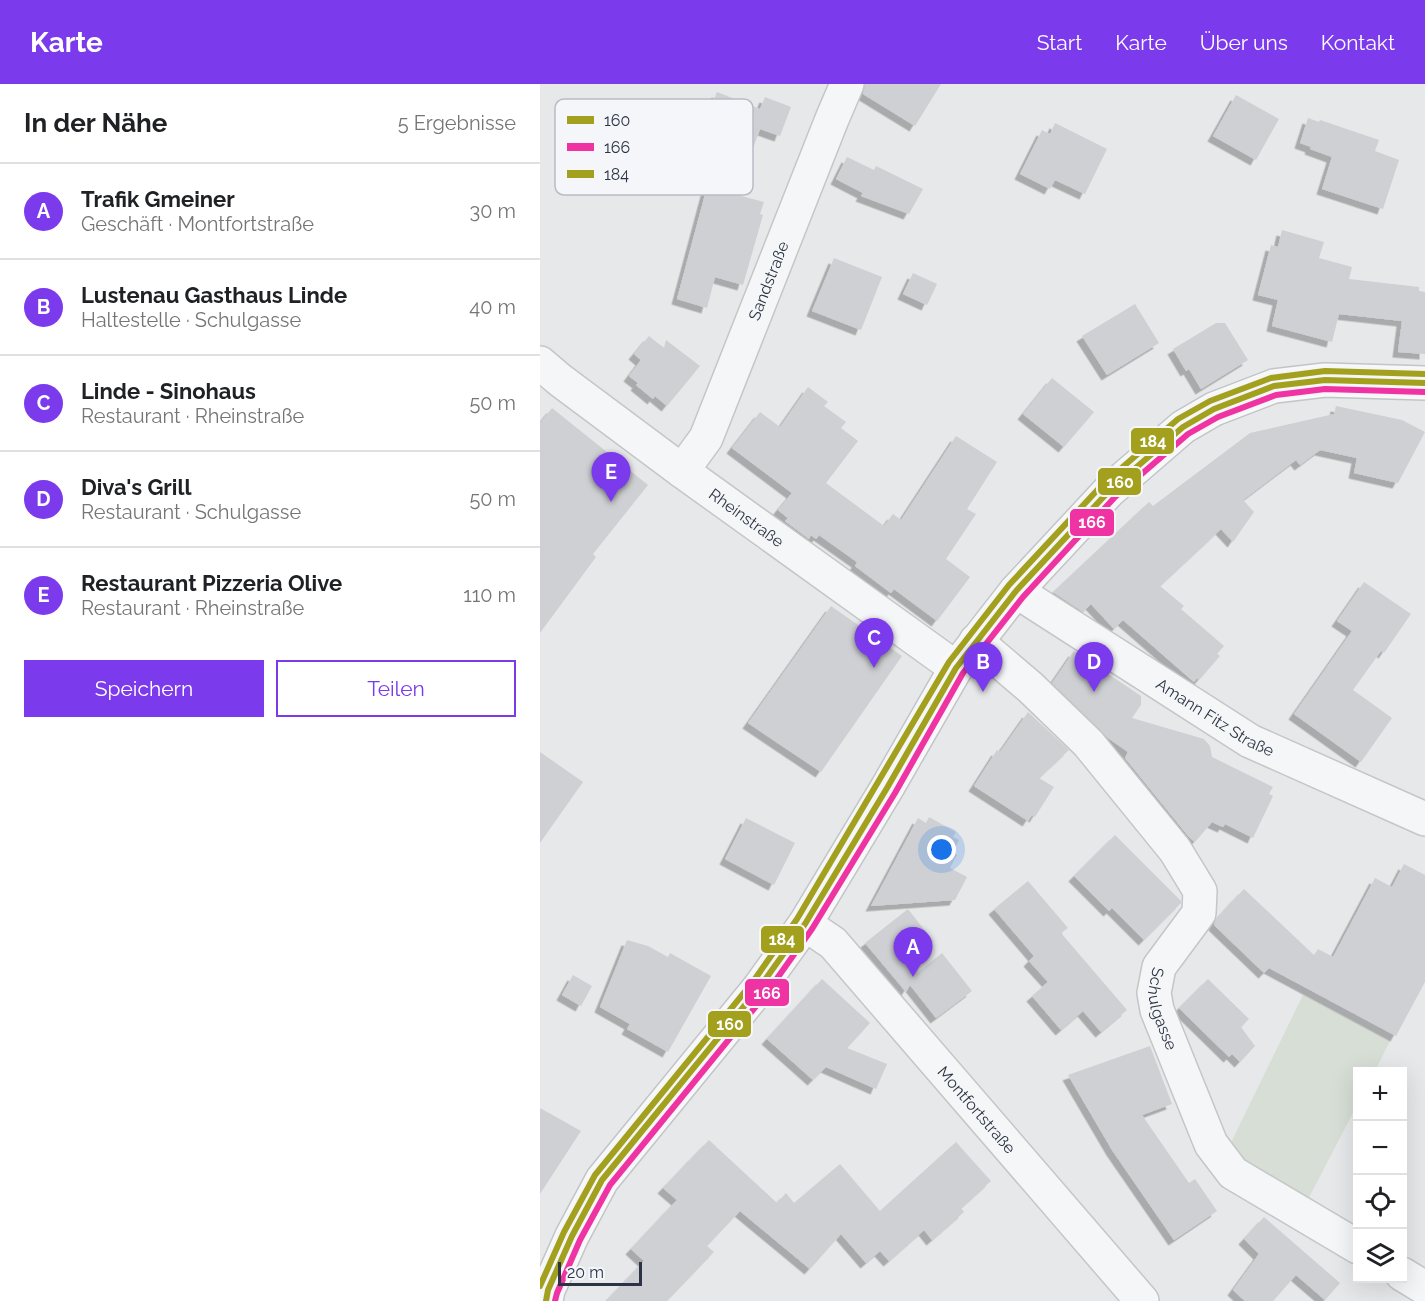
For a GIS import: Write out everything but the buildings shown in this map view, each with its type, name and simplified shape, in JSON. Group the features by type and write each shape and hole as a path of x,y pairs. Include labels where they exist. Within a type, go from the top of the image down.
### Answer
{"main road":[{"path":"544,1292 603,1180 759,988 805,924 956,669 1016,591 1108,491 1183,427 1214,409 1274,386 1315,381 1425,383"}],"street":[{"name":"Sandstraße","path":"682,471 706,438 847,84"},
{"name":"Rheinstraße","path":"540,363 682,471 956,669"},
{"name":"Amann Fitz Straße","path":"1016,591 1250,741 1425,819"},
{"name":"Schulgasse","path":"976,641 1030,687 1088,743 1175,850 1200,891 1199,913 1159,967 1154,993 1157,1010 1211,1144 1233,1173 1353,1244"},
{"name":"Montfortstraße","path":"805,924 833,943 1143,1301"},
{"path":"1407,1277 1425,1288"}],"shaded area":[{"path":"1303,995 1390,1041 1377,1067 1353,1067 1353,1113 1301,1213 1223,1159"}],"transit line":[{"name":"184","path":"540,1286 564,1232 595,1175 752,983 797,919 949,662 1009,585 1102,485 1178,419 1210,401 1271,378 1325,371 1425,374"},
{"name":"160","path":"546,1301 548,1290 572,1236 602,1180 759,988 805,924 956,668 1016,591 1109,491 1183,427 1214,409 1274,386 1325,380 1425,383"},
{"name":"166","path":"555,1301 580,1240 610,1185 766,994 812,929 895,793 963,673 1023,597 1115,497 1188,434 1218,417 1276,395 1325,389 1425,392"}],"place":[{"name":"Restaurant Pizzeria Olive","path":"611,502"},
{"name":"Linde - Sinohaus","path":"874,668"},
{"name":"Lustenau Gasthaus Linde","path":"983,692"},
{"name":"Diva's Grill","path":"1094,692"},
{"name":"Trafik Gmeiner","path":"913,977"}]}
